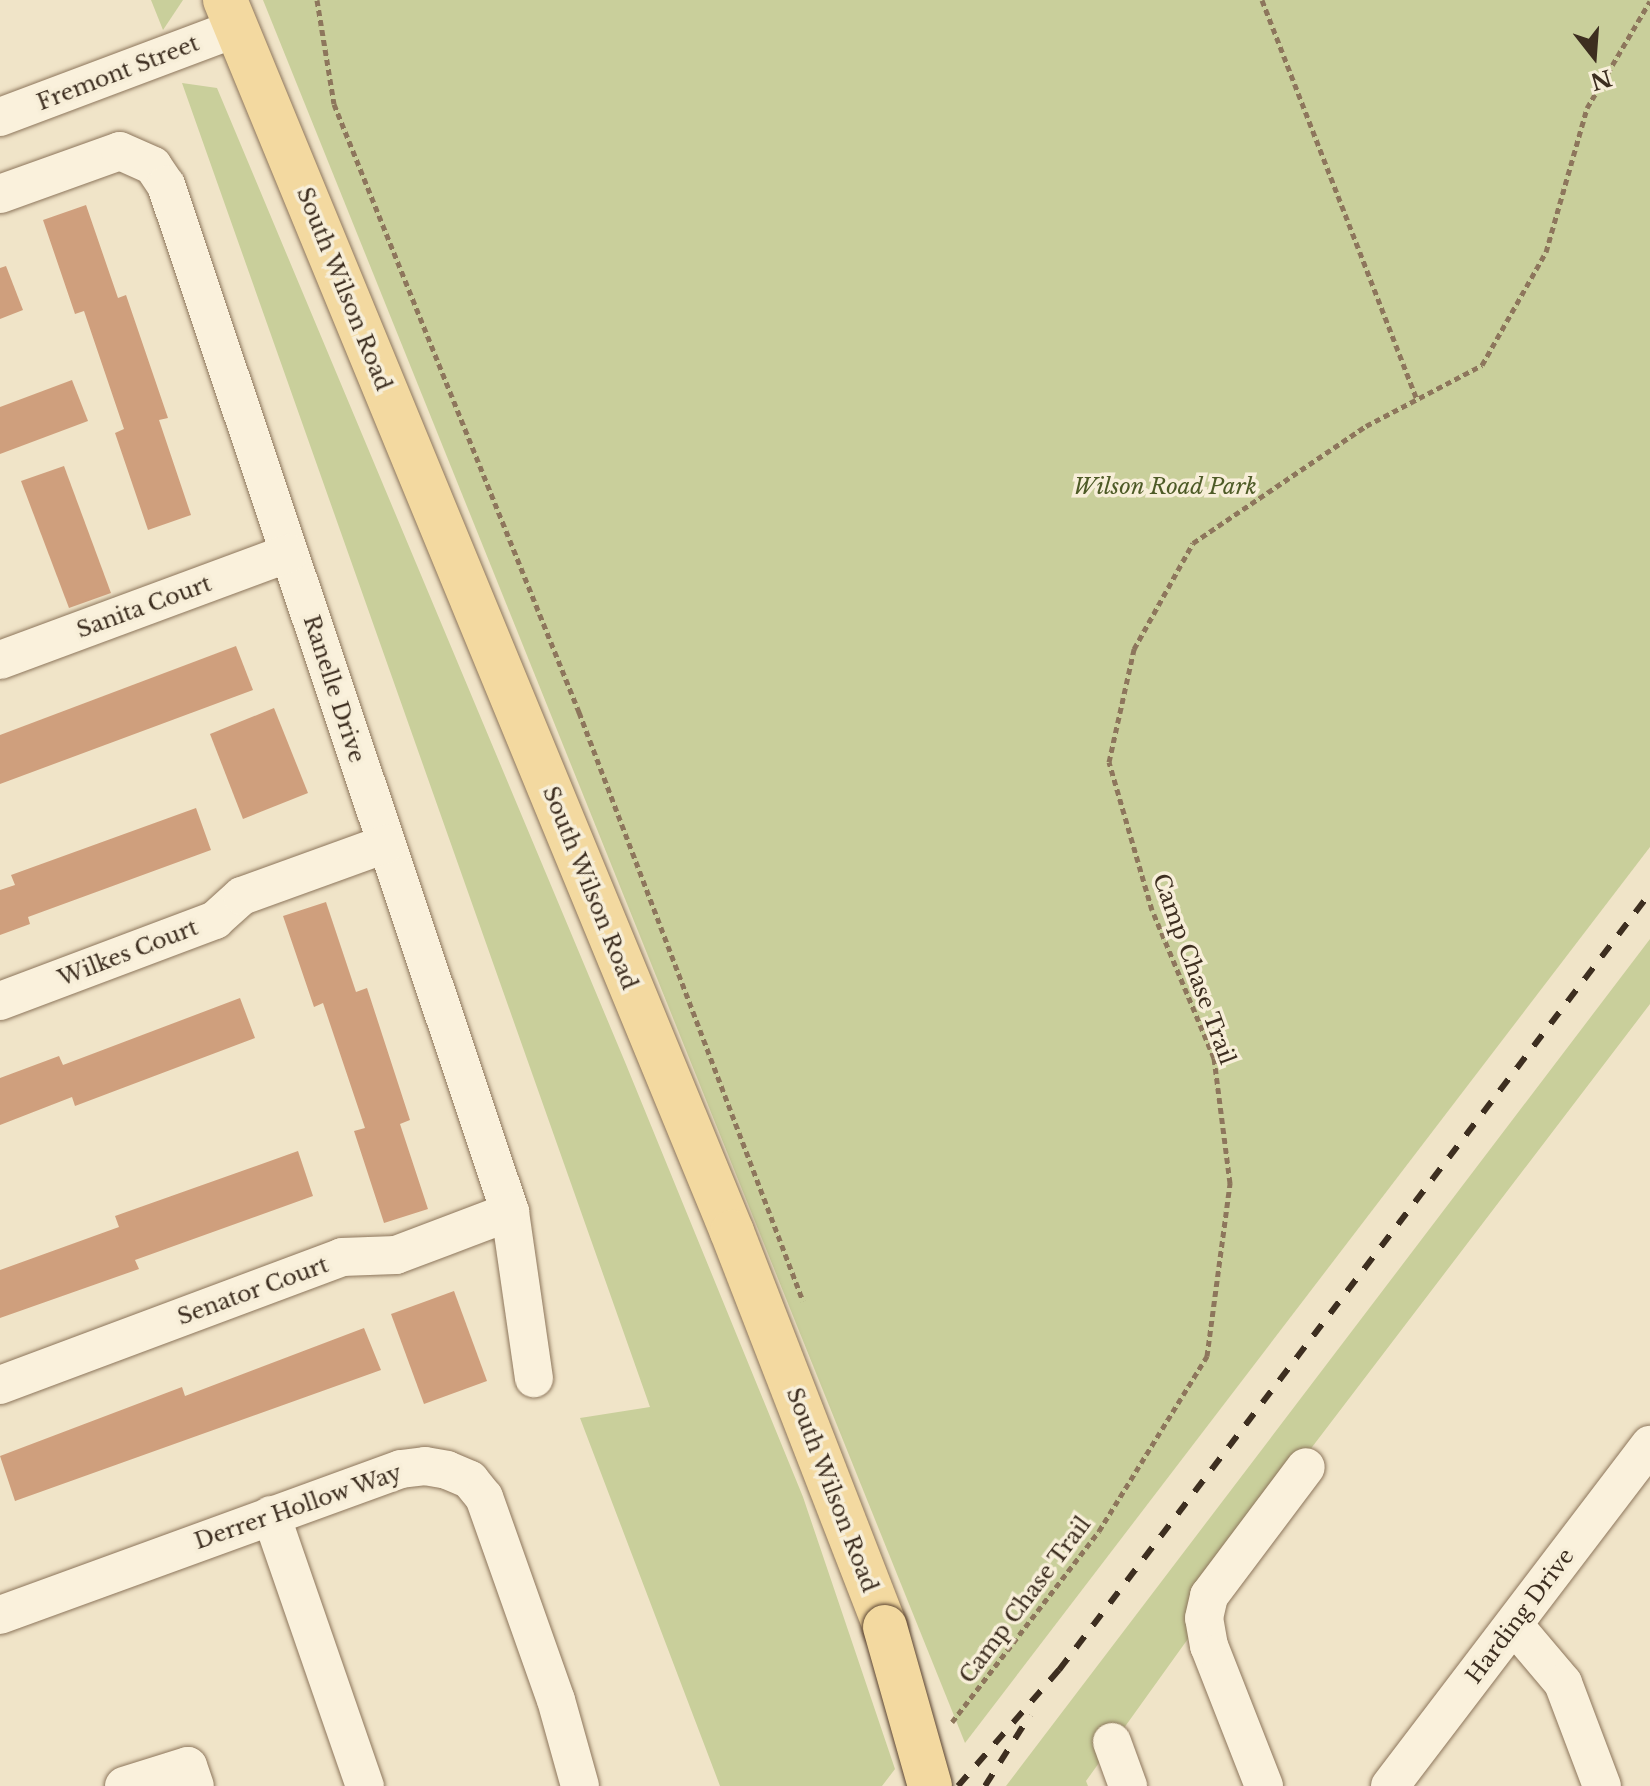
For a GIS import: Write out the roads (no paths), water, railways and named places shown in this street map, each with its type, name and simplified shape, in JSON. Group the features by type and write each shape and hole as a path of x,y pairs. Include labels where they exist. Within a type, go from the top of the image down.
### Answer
{"main road":[{"name":"South Wilson Road","path":"231,14 732,1232 885,1627 930,1786"}],"street":[{"name":"Fremont Street","path":"0,117 231,14"},
{"name":"Ranelle Drive","path":"0,194 120,151 153,166 166,185 510,1212 534,1378"},
{"name":"Sanita Court","path":"0,660 289,553"},
{"name":"Wilkes Court","path":"0,1001 215,920 242,896 386,844"},
{"name":"Senator Court","path":"0,1385 342,1257 396,1255 510,1212"},
{"name":"Harding Drive","path":"1390,1786 1650,1445"},
{"path":"1264,1786 1209,1646 1204,1618 1209,1596 1306,1467"},
{"name":"Derrer Hollow Way","path":"0,1615 271,1515 413,1468 447,1470 480,1488 556,1700 573,1784"},
{"path":"271,1515 365,1786"},
{"path":"1514,1625 1563,1683 1602,1786"},
{"path":"1112,1742 1128,1786"},
{"path":"124,1786 192,1776"}],"railway":[{"path":"958,1786 1059,1670 1650,893"},
{"path":"985,1786 1030,1715"}],"park label":[{"name":"Wilson Road Park","path":"1165,487"}]}
